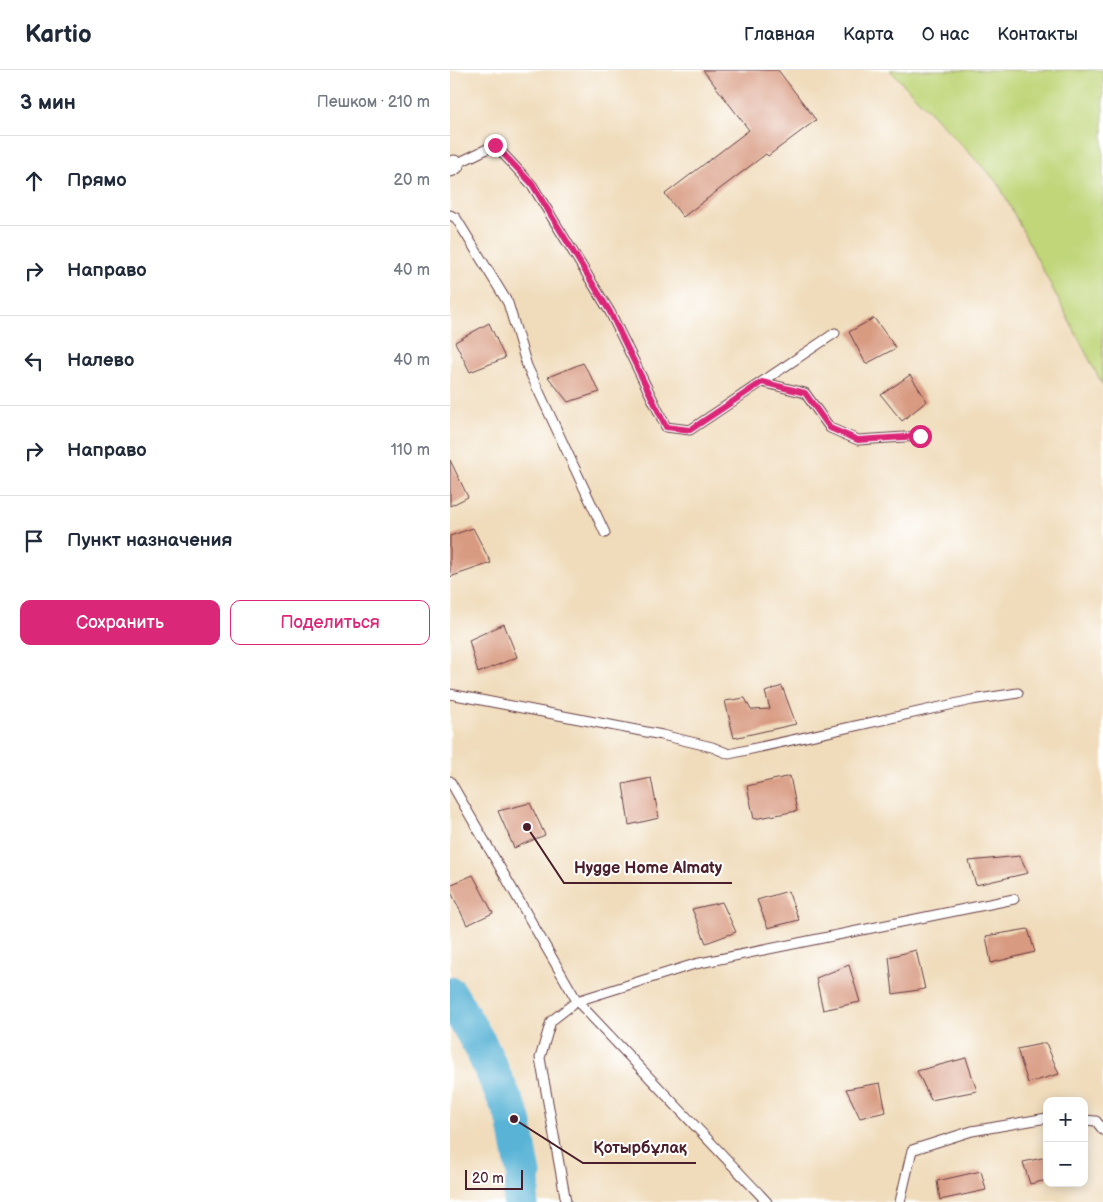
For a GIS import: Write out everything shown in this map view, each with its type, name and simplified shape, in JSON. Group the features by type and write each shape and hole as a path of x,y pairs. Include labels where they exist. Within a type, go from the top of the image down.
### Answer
{"lane":[{"path":"452,166 495,145 532,184 610,312 666,427 690,430 835,333"},
{"path":"450,215 456,218 508,302 527,366 605,533"},
{"path":"762,382 805,393 830,428 858,440 920,436"},
{"path":"450,694 662,735 712,747 729,754 972,700 1018,692"},
{"path":"450,781 577,1001 767,1202"},
{"path":"566,1202 540,1058 551,1021 577,1001 695,964 1014,899"},
{"path":"900,1202 912,1150 972,1130 1043,1119"},
{"path":"1088,1120 1096,1121 1103,1130"}],"green space":[{"path":"890,70 1103,70 1103,386 998,183"}],"building":[{"path":"703,70 778,70 816,120 768,156 766,154 683,217 665,194 749,130"},
{"path":"874,318 896,348 866,364 849,332"},
{"path":"489,323 505,358 470,372 455,342"},
{"path":"583,363 600,392 568,402 548,377"},
{"path":"910,375 927,401 902,421 881,395"},
{"path":"450,460 468,497 450,506"},
{"path":"473,528 491,563 450,577 450,536"},
{"path":"504,624 517,657 478,673 469,640"},
{"path":"782,686 796,724 734,738 725,701 745,698 751,710 770,709 765,692"},
{"path":"790,776 797,811 754,819 747,786"},
{"path":"651,778 659,818 629,825 623,784"},
{"path":"530,803 545,835 514,848 498,811"},
{"path":"1020,856 1028,873 976,885 969,861"},
{"path":"473,875 493,913 467,925 450,890 450,885"},
{"path":"788,891 799,920 768,928 757,900"},
{"path":"722,902 736,932 706,943 692,909"},
{"path":"1028,929 1035,952 991,963 986,936"},
{"path":"916,950 925,989 893,994 889,957"},
{"path":"849,965 860,1002 823,1010 816,978"},
{"path":"1046,1043 1059,1074 1028,1083 1017,1049"},
{"path":"966,1058 977,1091 931,1100 917,1071"},
{"path":"880,1083 886,1112 860,1118 846,1089"},
{"path":"1043,1158 1043,1181 1030,1184 1023,1162"},
{"path":"981,1171 986,1190 940,1200 937,1181"}],"waterway":[{"path":"450,994 480,1045 514,1119 524,1175 520,1202"}],"place":[{"name":"Hygge Home Almaty","path":"527,827"},
{"name":"Қотырбұлақ","path":"514,1119"}],"route":[{"path":"495,145 532,184 610,312 666,427 690,430 762,382 805,393 830,428 858,440 920,436"}]}
